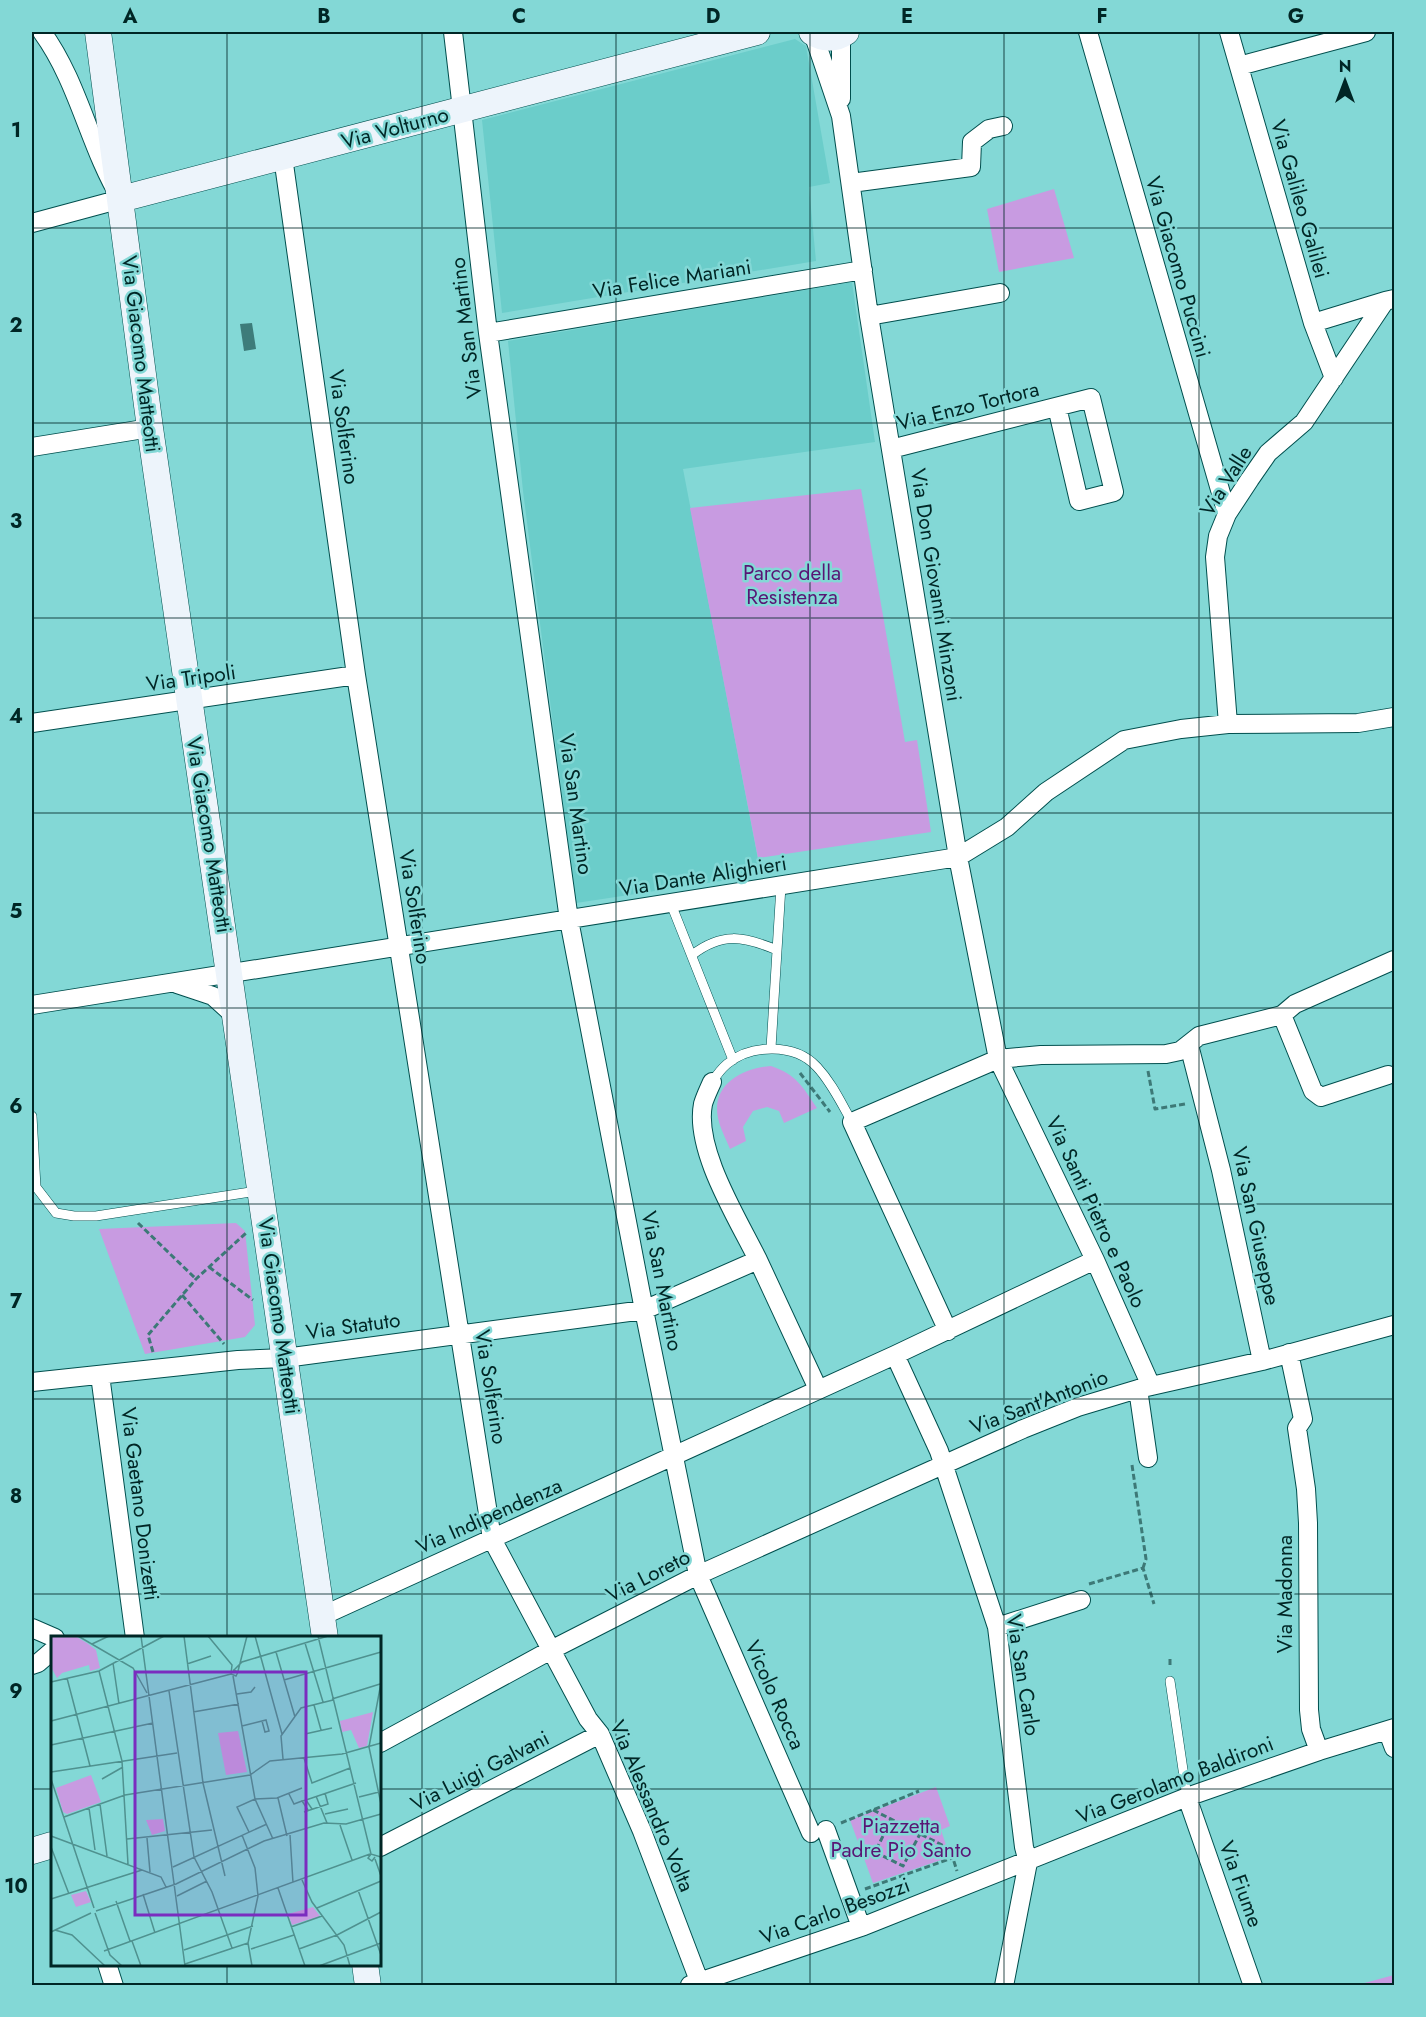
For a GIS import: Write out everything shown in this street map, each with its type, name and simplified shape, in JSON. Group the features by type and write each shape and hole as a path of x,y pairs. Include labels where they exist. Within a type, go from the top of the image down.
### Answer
{"street":[{"path":"42,32 72,86 99,159 121,199"},
{"name":"Via Giacomo Matteotti","path":"98,32 150,428 237,1017 323,1627"},
{"name":"Via San Martino","path":"453,32 488,333 569,920 698,1575"},
{"name":"Via Volturno","path":"32,223 758,32"},
{"path":"813,32 822,37 844,33"},
{"name":"Via Don Giovanni Minzoni","path":"813,32 841,116 869,316 958,857 998,1059"},
{"name":"Via Giacomo Puccini","path":"1088,32 1227,514"},
{"name":"Via Galileo Galilei","path":"1229,32 1313,323 1334,378"},
{"path":"1239,66 1366,32"},
{"name":"Via Don Giovanni Minzoni","path":"841,116 844,33"},
{"path":"851,183 971,166 972,142 989,129 1003,126"},
{"name":"Via Solferino","path":"283,157 356,675 492,1539 551,1650"},
{"name":"Via Felice Mariani","path":"488,333 863,270"},
{"path":"869,316 1000,293"},
{"name":"Via Valle","path":"1228,724 1215,557 1218,536 1227,514 1268,453 1304,422 1390,300"},
{"name":"Via Valle","path":"1313,323 1390,300"},
{"name":"Via Enzo Tortora","path":"891,449 1091,398 1114,492 1079,501 1057,407"},
{"path":"32,447 150,428"},
{"name":"Via Tripoli","path":"32,723 356,675"},
{"path":"958,857 1007,827 1046,792 1124,740 1228,724 1358,723 1395,717"},
{"name":"Via Dante Alighieri","path":"32,1005 958,857"},
{"path":"948,1331 852,1122 998,1059 1041,1055 1166,1054 1180,1051 1199,1036 1282,1015 1295,1004 1392,960"},
{"name":"Via Dante Alighieri","path":"170,982 213,996 237,1017"},
{"path":"1282,1015 1313,1091 1321,1097 1392,1077"},
{"name":"Via San Giuseppe","path":"1189,1045 1221,1170 1262,1360"},
{"name":"Via Santi Pietro e Paolo","path":"998,1059 1095,1260 1144,1387 1148,1458"},
{"path":"712,1082 703,1104 703,1128 710,1160 818,1389"},
{"name":"Via Statuto","path":"32,1382 238,1360 285,1358 644,1310 758,1260"},
{"name":"Via Indipendenza","path":"323,1627 492,1539 948,1331 1095,1260"},
{"name":"Via Sant'Antonio","path":"945,1465 1034,1424 1144,1387 1262,1360 1395,1325"},
{"name":"Via Madonna","path":"1289,1353 1303,1419 1297,1428 1308,1523 1309,1710 1311,1729 1319,1751"},
{"name":"Via San Carlo","path":"895,1355 945,1465 997,1627 1024,1847 1028,1862"},
{"name":"Via Gaetano Donizetti","path":"100,1376 135,1636"},
{"name":"Via Loreto","path":"381,1742 551,1650 698,1575 810,1523 945,1465"},
{"name":"Vicolo Rocca","path":"698,1575 749,1692 818,1831"},
{"path":"997,1627 1081,1600"},
{"path":"32,1628 51,1636"},
{"name":"Via Alessandro Volta","path":"551,1650 588,1719 600,1734 642,1831 696,1984"},
{"path":"32,1665 39,1663 51,1652"},
{"name":"Via Luigi Galvani","path":"381,1846 600,1734"},
{"name":"Via Gerolamo Baldironi","path":"1028,1862 1187,1797 1319,1751 1392,1736"},
{"name":"Via Fiume","path":"1187,1797 1253,1986"},
{"path":"818,1831 850,1895 861,1927"},
{"path":"32,1851 51,1845"},
{"path":"1004,1986 1028,1862"},
{"name":"Via Carlo Besozzi","path":"696,1984 861,1927 1028,1862"},
{"path":"107,1966 114,1986"},
{"path":"365,1966 368,1986"}],"lane":[{"path":"771,1048 781,886"},
{"path":"671,904 733,1060"},
{"path":"692,955 708,943 730,938 751,940 777,950"},
{"path":"712,1082 733,1060 748,1052 771,1048 794,1053 815,1064 830,1083 852,1122"},
{"path":"32,1116 34,1181 44,1200 56,1213 96,1216 261,1190"},
{"path":"1170,1681 1187,1797"}],"path":[{"path":"1143,1054 1155,1109 1204,1101"},
{"path":"796,1068 829,1112 852,1122"},
{"path":"126,1211 196,1279"},
{"path":"158,1369 148,1335 196,1279 265,1216"},
{"path":"209,1267 279,1318"},
{"path":"182,1295 238,1360"},
{"path":"1148,1458 1130,1466 1146,1559 1143,1568 1154,1604"},
{"path":"1081,1600 1081,1591 1086,1585 1143,1568"},
{"path":"818,1831 919,1791"},
{"path":"873,1810 950,1849 962,1888"},
{"path":"891,1820 875,1852 894,1862 903,1866 920,1834"},
{"path":"850,1895 953,1858"}],"shaded area":[{"path":"795,39 806,46 830,183 809,187 816,261 502,313 482,120"},
{"path":"852,282 875,442 683,469 761,875 576,903 523,491 508,341"},
{"path":"252,323 256,349 244,351 240,324"}],"green space":[{"path":"1054,189 1074,258 999,272 987,209"},
{"name":"Parco della Resistenza","path":"861,489 905,742 917,740 931,832 758,858 690,508"},
{"path":"771,1066 793,1077 817,1108 784,1123 779,1111 767,1107 753,1111 743,1127 746,1141 730,1149 718,1118 719,1096 724,1087 740,1074"},
{"path":"236,1223 245,1231 255,1325 245,1337 145,1354 99,1229"},
{"name":"Piazzetta Padre Pio Santo","path":"936,1787 950,1826 941,1830 950,1857 873,1883 850,1820"},
{"path":"1394,1975 1394,1985 1357,1985"}]}
